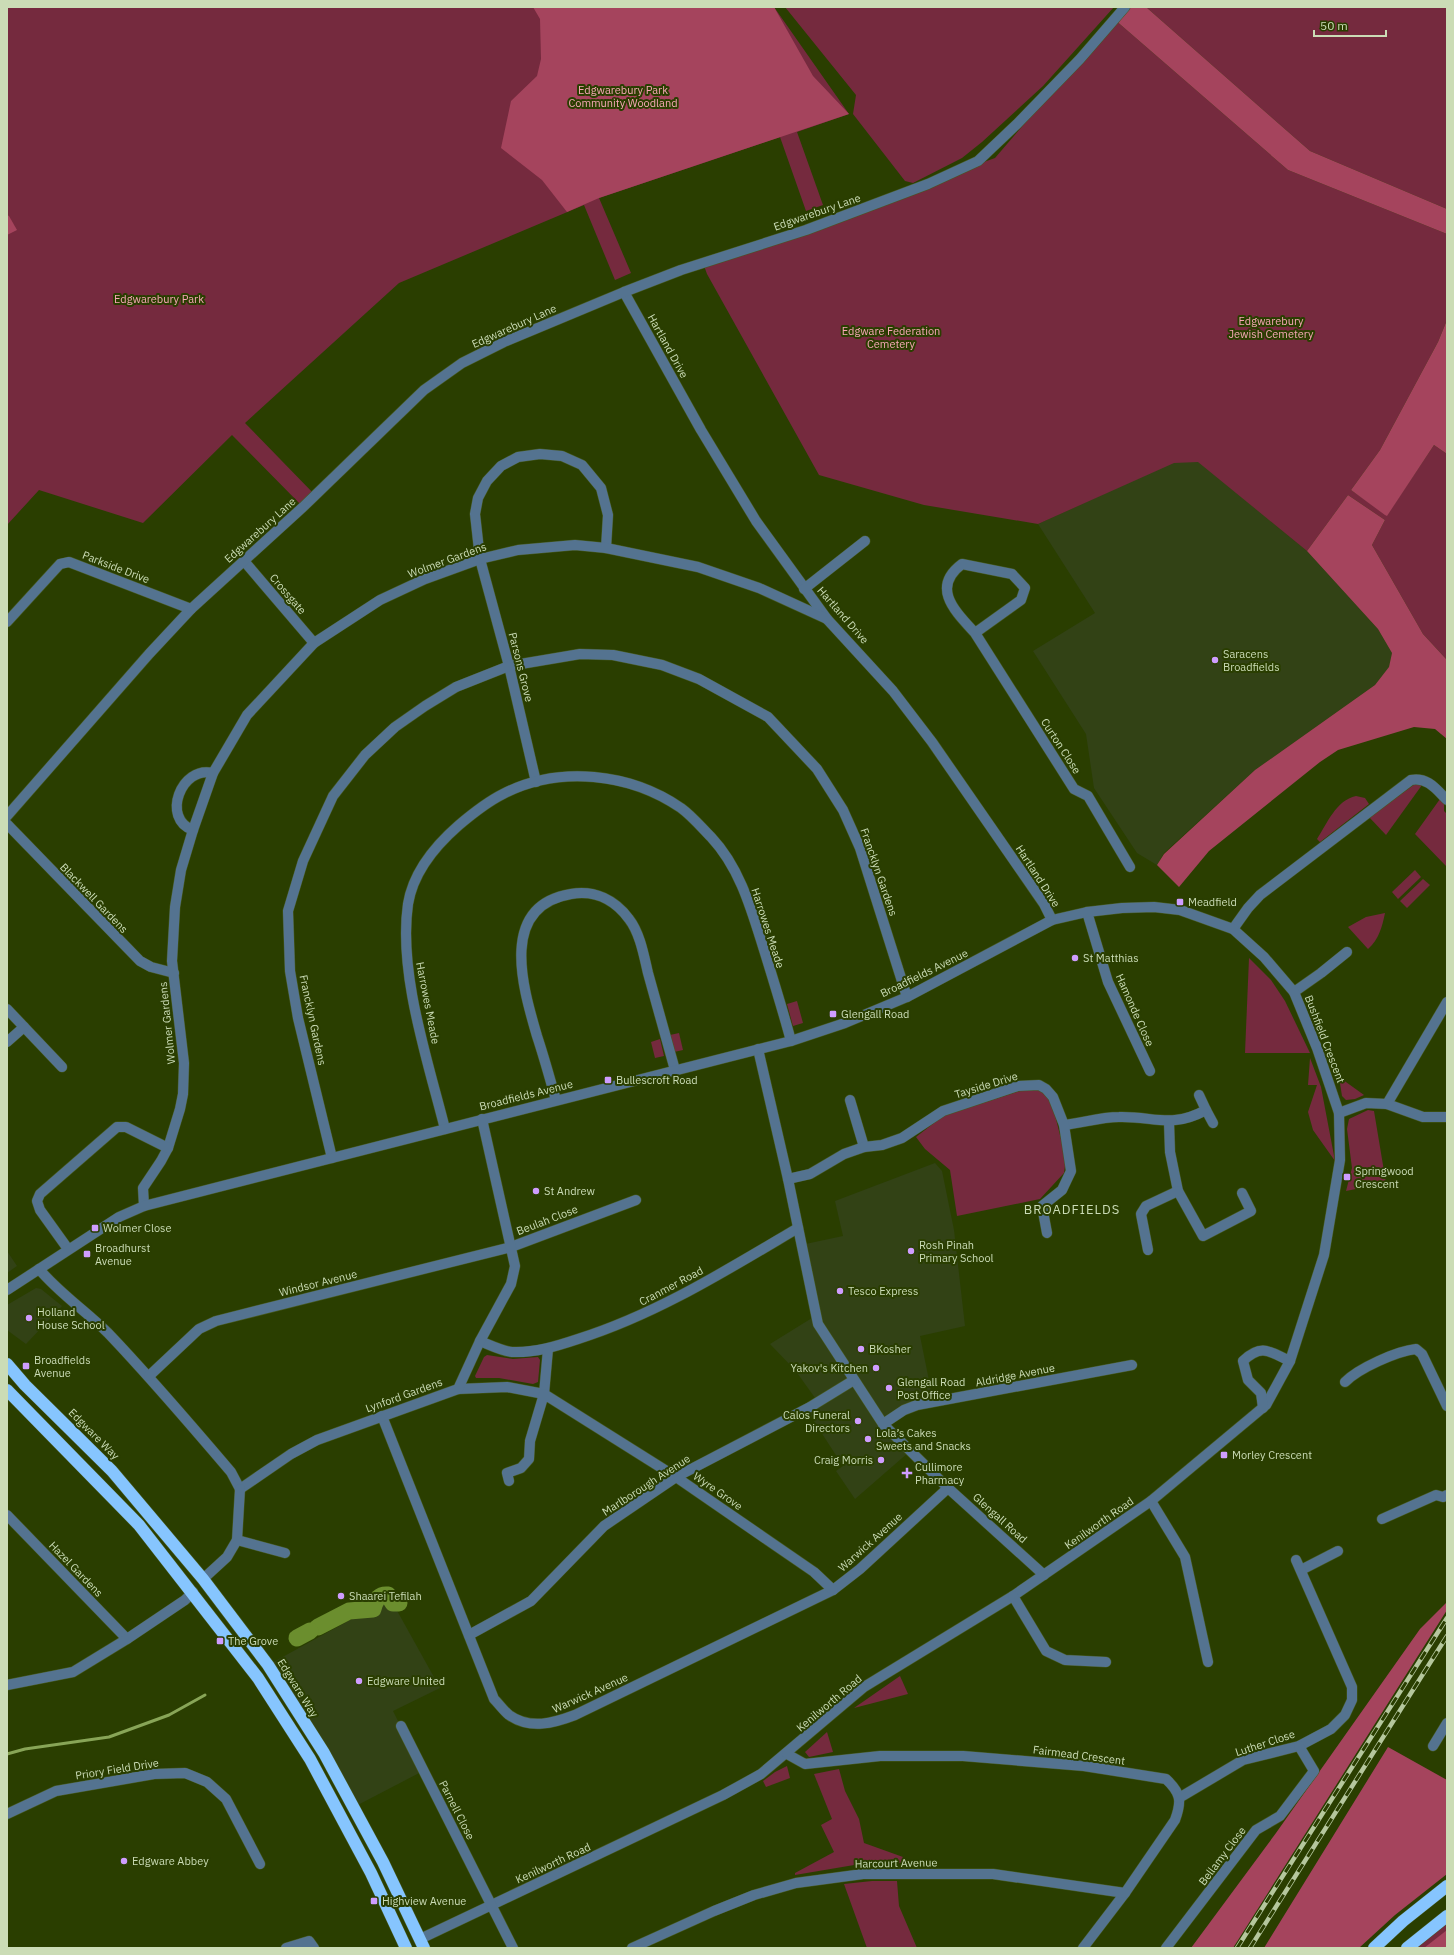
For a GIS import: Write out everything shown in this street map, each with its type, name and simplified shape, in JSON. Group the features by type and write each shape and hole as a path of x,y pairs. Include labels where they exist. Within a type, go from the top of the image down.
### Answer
{"highway":[{"name":"Edgware Way","path":"7,1364 112,1471 203,1579 268,1665 324,1753 383,1862 422,1943"},
{"path":"7,1390 139,1525 193,1592 258,1678 310,1759 370,1873 406,1948"},
{"path":"1374,1948 1403,1921 1447,1886"},
{"path":"1407,1948 1447,1916"}],"street":[{"name":"Edgwarebury Lane","path":"7,816 149,654 191,609 303,507 430,385 462,363 504,342 624,292 681,270 813,227 928,184 978,161 1017,124 1080,59 1125,7"},
{"name":"Hartland Drive","path":"624,292 705,437 756,521 827,619 893,691 932,742 1044,904 1052,920"},
{"name":"Parsons Grove","path":"536,782 509,666 480,559 475,514 478,498 487,481 501,466 518,457 540,454 562,456 582,465 601,488 608,515 606,548"},
{"path":"804,589 864,541"},
{"name":"Wolmer Gardens","path":"144,1206 143,1188 161,1162 168,1148 180,1109 185,1078 172,961 175,907 181,870 193,830 213,773 247,715 314,643 380,600 425,579 480,559 518,550 575,545 606,548 698,567 759,588 827,619"},
{"name":"Crossgate","path":"244,560 314,643"},
{"name":"Parkside Drive","path":"7,622 60,564 69,562 191,609"},
{"name":"Curton Close","path":"975,633 1021,600 1025,588 1012,574 962,564 953,570 948,581 947,597 951,606 975,633 1074,788 1088,796 1130,867"},
{"name":"Francklyn Gardens","path":"332,1158 298,1018 290,971 288,911 303,861 333,796 365,755 395,727 425,706 456,687 509,666 580,654 613,655 662,665 699,679 768,717 817,769 843,810 860,848 907,997"},
{"path":"193,830 188,828 180,819 178,812 178,796 185,783 192,776 202,772 213,773"},
{"name":"Harrowes Meade","path":"445,1129 413,999 406,942 409,902 422,867 446,836 471,815 503,794 536,782 580,776 614,779 651,791 682,809 713,838 734,867 750,906 792,1041"},
{"path":"1233,929 1248,908 1260,895 1411,780 1420,778 1428,782 1447,800"},
{"name":"Blackwell Gardens","path":"7,824 140,961 151,967 174,973"},
{"path":"556,1100 526,998 520,962 523,940 529,921 540,908 552,901 570,894 588,892 602,896 617,906 630,920 640,943 675,1070"},
{"name":"Bushfield Crescent","path":"1052,920 1087,912 1122,908 1154,907 1174,909 1233,929 1264,957 1294,992 1317,1048 1339,1113 1340,1160 1324,1255 1290,1361 1263,1408"},
{"name":"Hamonde Close","path":"1087,912 1108,982 1150,1071"},
{"name":"Broadfields Avenue","path":"7,1290 119,1217 144,1206 792,1041 845,1023 907,997 1052,920"},
{"path":"1294,992 1321,974 1346,952"},
{"path":"1387,1104 1447,1002"},
{"path":"7,1009 62,1067"},
{"path":"7,1042 24,1027"},
{"name":"Glengall Road","path":"758,1049 788,1179 818,1324 883,1424 948,1488 1044,1575"},
{"name":"Tayside Drive","path":"788,1179 810,1174 844,1154 864,1147 882,1145 902,1138 943,1111 1018,1086 1040,1085 1053,1097 1064,1126 1070,1171 1062,1190 1042,1206 1047,1233"},
{"path":"1199,1095 1213,1123"},
{"path":"850,1100 864,1147"},
{"path":"1339,1113 1366,1104 1387,1104 1423,1117 1447,1117"},
{"path":"1064,1126 1116,1117 1134,1117 1169,1122 1193,1117 1206,1110"},
{"name":"Lynford Gardens","path":"240,1489 291,1454 317,1440 458,1389 480,1341 511,1284 515,1266 482,1119"},
{"path":"1169,1122 1170,1152 1178,1191 1203,1236 1251,1211 1242,1193"},
{"path":"68,1249 40,1210 37,1201 40,1194 117,1127 126,1127 168,1148"},
{"path":"1148,1250 1141,1214 1146,1206 1178,1191"},
{"name":"Beulah Close","path":"511,1246 636,1200"},
{"name":"Cranmer Road","path":"480,1341 512,1352 548,1348 632,1320 680,1296 798,1228"},
{"name":"Windsor Avenue","path":"149,1376 199,1329 216,1321 511,1246"},
{"path":"39,1269 49,1281 96,1321 149,1376 231,1472 240,1489 237,1540 227,1557 203,1579"},
{"path":"509,1481 507,1473 521,1468 529,1459 530,1441 544,1394 548,1348"},
{"path":"1263,1408 1261,1393 1248,1380 1243,1361 1252,1352 1264,1349 1290,1361"},
{"path":"1345,1382 1363,1369 1407,1350 1416,1349 1422,1354 1447,1406"},
{"name":"Aldridge Avenue","path":"883,1424 904,1410 917,1405 1132,1365"},
{"name":"Marlborough Avenue","path":"469,1635 531,1602 604,1526 676,1477 810,1407 854,1380"},
{"path":"458,1389 507,1387 544,1394"},
{"name":"Wyre Grove","path":"544,1394 676,1477 814,1572 833,1590"},
{"name":"Kenilworth Road","path":"422,1943 492,1906 723,1795 762,1774 864,1687 1013,1596 1151,1501 1263,1408"},
{"name":"Warwick Avenue","path":"382,1416 494,1699 509,1715 532,1724 554,1723 575,1715 833,1590 860,1569 948,1488"},
{"path":"1382,1519 1436,1495 1442,1497 1447,1496"},
{"path":"1151,1501 1185,1557 1208,1662"},
{"name":"Hazel Gardens","path":"7,1515 127,1639"},
{"path":"237,1540 285,1553"},
{"path":"1300,1570 1338,1551"},
{"name":"Luther Close","path":"1180,1798 1243,1760 1299,1746 1331,1729 1345,1715 1352,1700 1352,1687 1296,1560"},
{"path":"7,1685 73,1672 127,1639 185,1600 193,1592"},
{"path":"1013,1596 1046,1651 1065,1660 1106,1662"},
{"path":"1433,1746 1447,1723"},
{"name":"Parnell Close","path":"401,1726 492,1906"},
{"name":"Bellamy Close","path":"1166,1948 1256,1830 1280,1816 1314,1771 1299,1746"},
{"name":"Fairmead Crescent","path":"787,1754 805,1764 880,1756 962,1756 1084,1766 1166,1779 1174,1787 1180,1798"},
{"name":"Priory Field Drive","path":"7,1814 56,1791 154,1774 185,1773 207,1782 226,1799 260,1864"},
{"path":"1083,1948 1175,1820 1179,1808 1180,1798"},
{"name":"Harcourt Avenue","path":"632,1948 714,1911 754,1895 796,1883 863,1874 993,1874 1124,1893"},
{"path":"492,1906 513,1948"},
{"path":"286,1948 309,1941 314,1948"}],"shaded area":[{"name":"Saracens Broadfields","path":"1174,462 1199,462 1307,551 1378,629 1392,653 1389,668 1375,685 1255,770 1164,853 1157,865 1137,853 1094,788 1086,734 1033,651 1095,613 1038,524"},
{"path":"935,1163 942,1171 954,1230 965,1326 920,1336 934,1405 916,1408 884,1424 909,1452 855,1499 836,1471 843,1466 806,1409 818,1402 795,1370 770,1344 812,1318 803,1256 796,1246 843,1236 835,1201"},
{"path":"7,1251 17,1266 7,1273"},
{"name":"Holland House School","path":"36,1288 41,1289 62,1306 26,1344 7,1330 7,1305"},
{"path":"390,1598 440,1688 393,1711 423,1771 352,1808 268,1665"}],"green space":[{"name":"Edgwarebury Park","path":"7,7 774,7 849,114 797,132 823,205 806,211 780,137 599,198 631,273 615,280 584,205 399,283 245,423 315,495 303,507 232,435 143,523 39,490 7,525"},
{"name":"Edgwarebury Park Community Woodland","path":"533,7 774,7 813,76 849,114 599,198 567,212 542,180 501,148 511,101 537,76 541,59 540,19"},
{"path":"785,7 1114,7 1043,86 982,142 962,158 913,183 905,181 853,114 856,95"},
{"path":"1125,7 1146,7 1310,151 1447,209 1447,234 1288,170 1114,19"},
{"path":"1146,7 1447,7 1447,209 1310,151"},
{"path":"1114,19 1288,170 1447,234 1447,320 1438,342 1380,450 1351,490 1387,515 1434,445 1447,454 1447,660 1423,634 1372,545 1385,520 1348,495 1307,551 1198,462 1174,463 1038,524 924,505 819,475 707,274 703,263 995,158"},
{"path":"7,215 17,230 7,235"},
{"path":"1447,320 1447,454 1434,445 1387,516 1351,490 1380,450 1438,342"},
{"path":"1348,495 1385,520 1372,545 1423,634 1447,660 1447,739 1435,729 1414,727 1338,750 1320,762 1209,851 1179,887 1157,865 1164,854 1255,770 1375,685 1389,667 1392,653 1378,629 1307,551"},
{"path":"1415,784 1422,785 1386,835 1369,817"},
{"path":"1356,796 1365,798 1369,804 1320,842 1317,839 1333,813 1343,802"},
{"path":"1440,799 1444,803 1444,811 1447,814 1447,867 1415,834"},
{"path":"1415,870 1421,877 1398,899 1392,892"},
{"path":"1423,879 1430,885 1407,908 1400,901"},
{"path":"1385,913 1377,937 1368,949 1348,927 1366,917"},
{"path":"1249,958 1271,980 1285,1001 1310,1053 1245,1053"},
{"path":"797,1001 803,1023 793,1026 787,1004"},
{"path":"679,1033 683,1050 674,1052 670,1035"},
{"path":"660,1039 664,1056 655,1058 651,1042"},
{"path":"1310,1058 1321,1087 1335,1161 1313,1130 1308,1112 1317,1085 1308,1085"},
{"path":"1339,1077 1364,1095 1355,1099 1346,1100 1342,1096"},
{"path":"1032,1087 1045,1093 1053,1107 1066,1159 1064,1173 1040,1199 957,1216 950,1170 925,1149 916,1137 943,1116"},
{"path":"1368,1110 1374,1111 1386,1183 1346,1191 1352,1168 1347,1129 1349,1119"},
{"path":"487,1355 513,1359 538,1357 540,1360 538,1382 533,1384 499,1378 476,1378 475,1376 484,1357"},
{"path":"1447,1602 1447,1610 1233,1948 1191,1948 1276,1833 1420,1629"},
{"path":"900,1676 908,1694 854,1708"},
{"path":"827,1732 833,1752 809,1757 805,1752"},
{"path":"1388,1747 1447,1780 1447,1874 1395,1915 1359,1948 1264,1948"},
{"path":"787,1766 790,1778 766,1787 763,1781 775,1772"},
{"path":"839,1769 845,1791 859,1819 864,1843 903,1857 903,1863 860,1864 795,1875 795,1873 834,1852 821,1825 832,1819 814,1774"},
{"path":"872,1881 897,1881 899,1906 917,1948 867,1948 844,1884"},
{"path":"1447,1923 1447,1948 1416,1948"},
{"path":"1447,1930 1447,1948 1424,1948"}],"waterway":[{"path":"318,1627 349,1611 373,1609 379,1597 385,1595 388,1595 393,1603 399,1603"},
{"path":"297,1638 310,1631"},
{"path":"7,1754 25,1749 109,1737 169,1715 205,1695"}],"railway":[{"path":"1237,1948 1447,1618"},
{"path":"1250,1948 1447,1636"}],"place":[{"name":"Saracens Broadfields","path":"1215,660"},
{"name":"Meadfield","path":"1180,902"},
{"name":"St Matthias","path":"1075,958"},
{"name":"Glengall Road","path":"833,1014"},
{"name":"Bullescroft Road","path":"608,1080"},
{"name":"Springwood Crescent","path":"1347,1177"},
{"name":"St Andrew","path":"536,1191"},
{"name":"Wolmer Close","path":"95,1228"},
{"name":"Rosh Pinah Primary School","path":"911,1251"},
{"name":"Broadhurst Avenue","path":"87,1254"},
{"name":"Tesco Express","path":"840,1291"},
{"name":"Holland House School","path":"29,1318"},
{"name":"BKosher","path":"861,1349"},
{"name":"Broadfields Avenue","path":"26,1366"},
{"name":"Yakov's Kitchen","path":"876,1368"},
{"name":"Glengall Road Post Office","path":"889,1388"},
{"name":"Calos Funeral Directors","path":"858,1421"},
{"name":"Lola’s Cakes Sweets and Snacks","path":"868,1439"},
{"name":"Morley Crescent","path":"1224,1455"},
{"name":"Craig Morris","path":"881,1460"},
{"name":"Cullimore Pharmacy","path":"907,1473"},
{"name":"Shaarei Tefilah","path":"341,1596"},
{"name":"The Grove","path":"220,1641"},
{"name":"Edgware United","path":"359,1681"},
{"name":"Edgware Abbey","path":"124,1861"},
{"name":"Highview Avenue","path":"374,1901"}],"district":[{"name":"BROADFIELDS","path":"1072,1209"}],"park label":[{"name":"Edgwarebury Jewish Cemetery","path":"1271,327"},
{"name":"Edgware Federation Cemetery","path":"891,337"}]}
